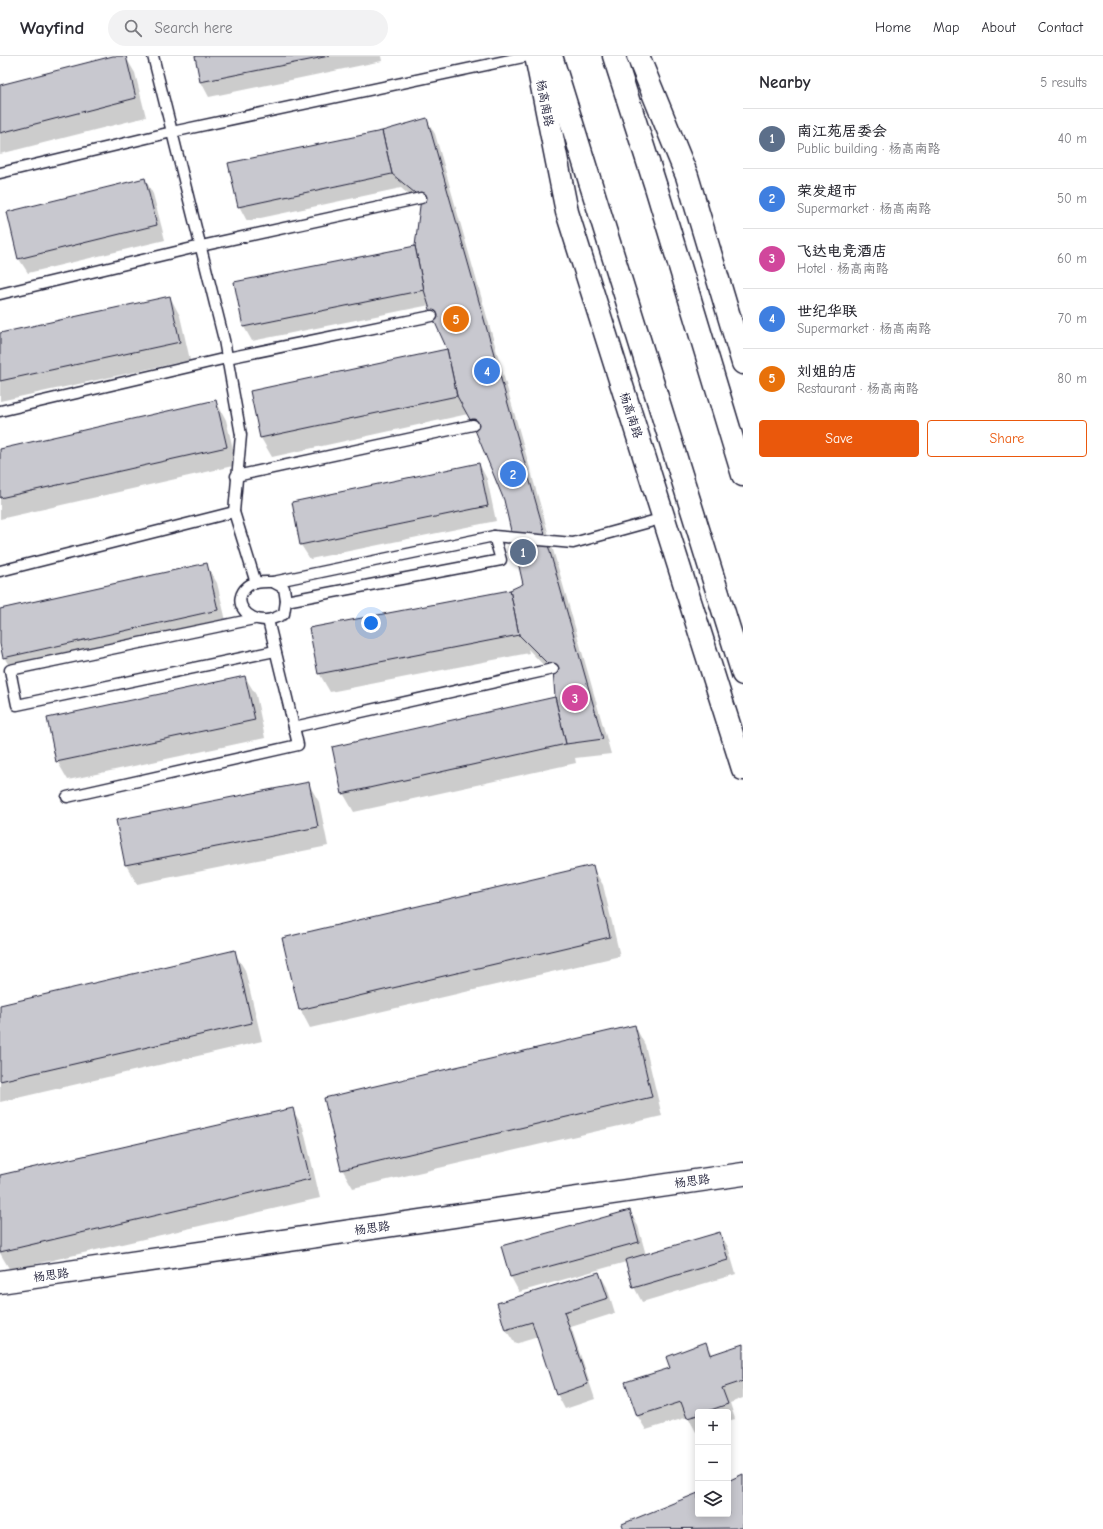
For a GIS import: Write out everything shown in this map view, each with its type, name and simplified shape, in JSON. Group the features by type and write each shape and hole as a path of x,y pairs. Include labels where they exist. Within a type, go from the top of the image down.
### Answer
{"main road":[{"name":"杨高南路","path":"536,56 567,212 743,769"},
{"name":"杨高南路","path":"551,56 743,674"},
{"path":"614,56 656,187 743,475"},
{"path":"638,56 687,176 743,363"},
{"name":"杨思路","path":"0,1282 743,1174"}],"lane":[{"path":"153,56 224,340 241,435 236,476 234,512 256,583"},
{"path":"0,173 172,132 528,56"},
{"path":"0,294 201,246 421,198"},
{"path":"0,411 227,358 432,316"},
{"path":"236,476 473,425"},
{"path":"0,571 234,512"},
{"path":"254,619 244,612 241,603 242,594 249,585 256,583 273,582 494,536 574,543 664,518"},
{"path":"286,601 501,560 494,536"},
{"path":"273,582 284,588 286,601 284,614 268,620 254,619 10,670 17,705 275,651"},
{"path":"67,797 298,745 268,620"},
{"path":"294,727 553,670"}],"building":[{"path":"113,56 126,56 136,98 0,133 0,85"},
{"path":"195,56 329,56 200,82"},
{"path":"427,118 603,739 566,744 555,697 553,669 519,635 510,590 523,584 504,500 473,425 457,396 447,349 432,316 424,290 415,246 421,198 392,174 382,131"},
{"path":"382,131 392,174 238,207 228,163"},
{"path":"145,178 157,225 18,259 7,212"},
{"path":"415,246 424,290 243,327 234,282"},
{"path":"170,296 180,342 0,381 0,333"},
{"path":"447,349 457,396 260,438 250,391"},
{"path":"216,400 227,447 0,498 0,449"},
{"path":"479,463 488,506 300,545 292,502"},
{"path":"207,563 218,610 3,658 0,644 0,609"},
{"path":"510,590 519,635 318,674 309,628"},
{"path":"245,676 255,720 56,762 47,718"},
{"path":"555,697 566,744 342,794 332,747"},
{"path":"309,782 318,827 125,865 116,820"},
{"path":"593,865 610,937 299,1010 282,938"},
{"path":"235,950 252,1023 0,1081 0,1005"},
{"path":"635,1025 652,1097 341,1170 324,1098"},
{"path":"293,1108 310,1179 0,1252 0,1175"},
{"path":"630,1210 639,1242 510,1277 501,1246"},
{"path":"720,1232 728,1260 633,1288 625,1260"},
{"path":"599,1272 608,1298 564,1312 588,1384 556,1395 532,1322 505,1330 497,1303"},
{"path":"706,1342 710,1355 743,1344 743,1381 722,1388 728,1404 714,1409 695,1409 695,1416 687,1418 681,1402 637,1416 625,1382 670,1368 666,1357"},
{"path":"743,1474 743,1528 624,1529 622,1524 695,1494 695,1517 731,1517 731,1480"}],"place":[{"name":"刘姐的店","path":"456,319"},
{"name":"世纪华联","path":"487,371"},
{"name":"荣发超市","path":"513,474"},
{"name":"南江苑居委会","path":"523,552"},
{"name":"飞达电竞酒店","path":"575,698"}]}
